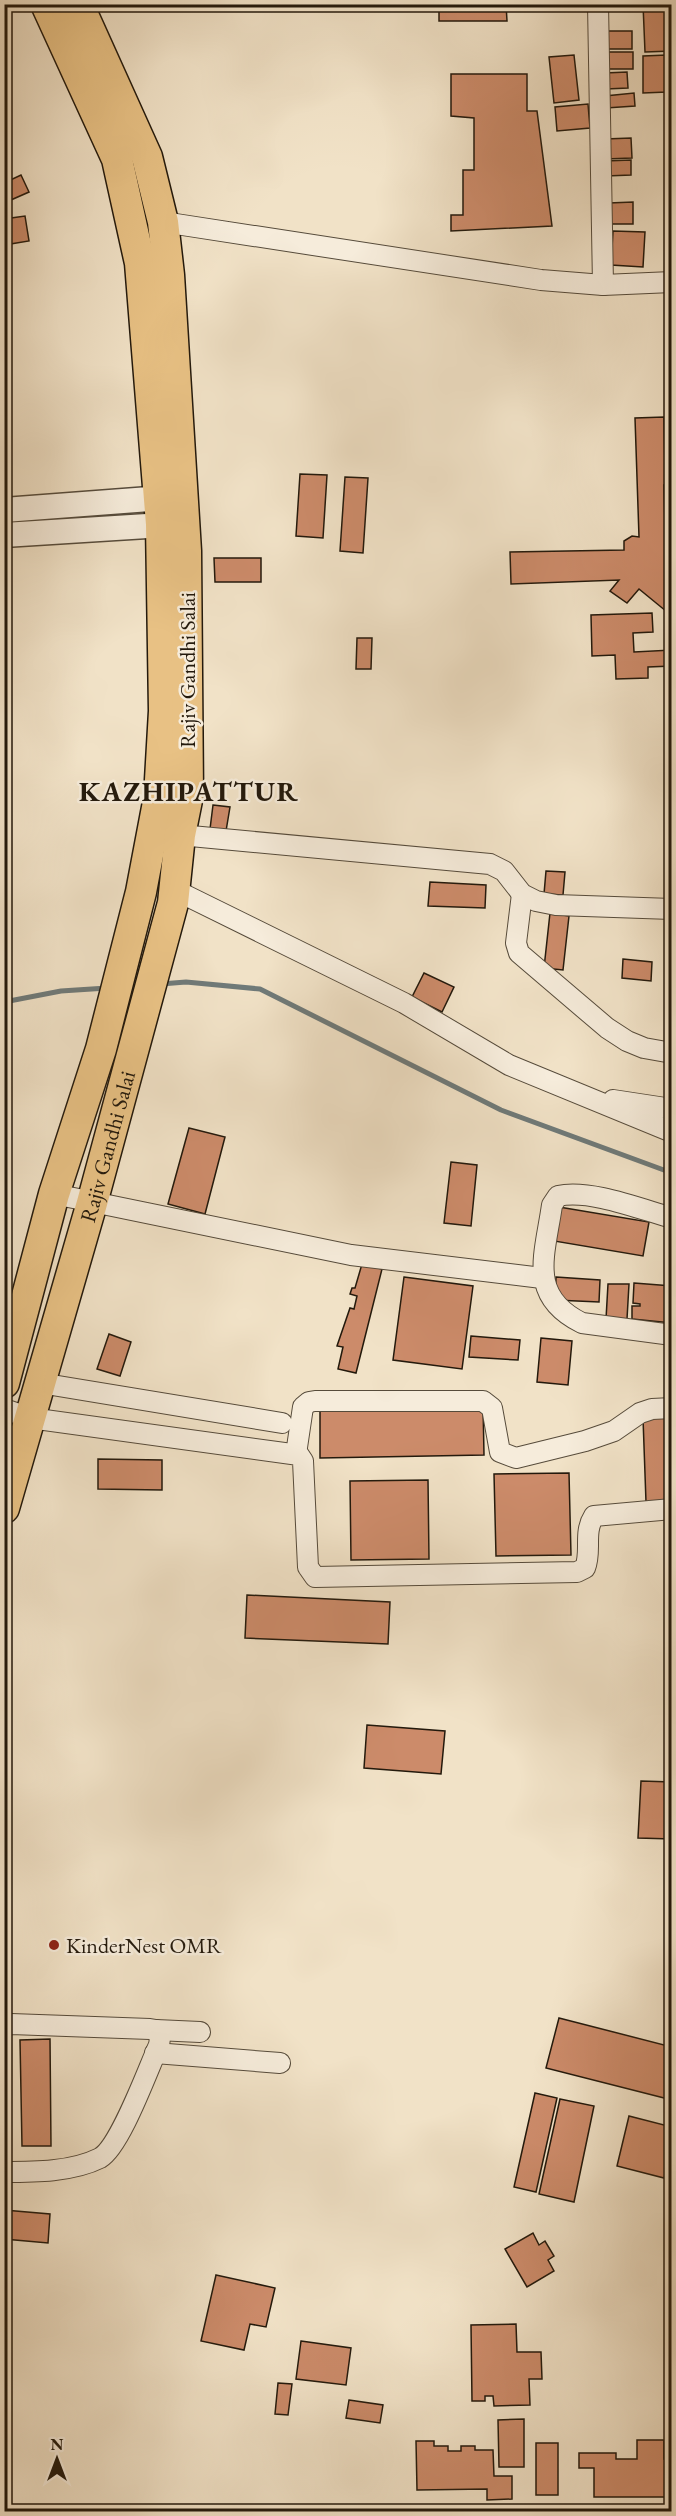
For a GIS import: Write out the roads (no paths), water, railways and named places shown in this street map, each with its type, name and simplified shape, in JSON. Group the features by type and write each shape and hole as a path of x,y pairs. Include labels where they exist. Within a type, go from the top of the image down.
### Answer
{"main road":[{"name":"Rajiv Gandhi Salai","path":"4,1508 17,1413 40,1383 92,1203 174,897 180,835 188,795 171,510 140,263 117,159 45,4"},
{"name":"Rajiv Gandhi Salai","path":"4,1383 54,1194 101,1049 141,892 159,797 163,729 171,510 169,275 163,222 147,157 78,4"}],"street":[{"path":"598,4 603,285"},
{"path":"163,222 541,280 603,285 672,282"},
{"path":"4,510 171,510"},
{"path":"4,535 171,510"},
{"path":"180,835 490,864 504,870 522,894 537,901 556,905 672,909"},
{"path":"522,894 516,943 519,953 607,1028 627,1041 644,1048 672,1053"},
{"path":"174,897 404,1003 510,1065 672,1132"},
{"path":"593,1098 672,1109"},
{"path":"54,1194 351,1256 542,1278"},
{"path":"672,1218 593,1197 566,1194 558,1196 552,1205 542,1278 554,1303 570,1317 582,1323 672,1335"},
{"path":"40,1383 282,1423"},
{"path":"296,1454 303,1407 315,1401 483,1401 492,1408 500,1452 516,1458 585,1441 614,1431 626,1421 652,1409 672,1408"},
{"path":"17,1413 296,1454 302,1457 308,1568 315,1577 577,1572 585,1568 588,1562 587,1532 594,1516 672,1509"},
{"path":"4,2027 11,2024 200,2032"},
{"path":"4,2172 68,2168 100,2158 116,2141 155,2054 160,2038 156,2030"},
{"path":"155,2054 280,2063"}],"waterway":[{"path":"161,984 186,982 260,989 501,1110 672,1173"},
{"path":"4,1002 61,991 107,988"}],"place":[{"name":"KinderNest OMR","path":"54,1945"}],"district":[{"name":"KAZHIPATTUR","path":"189,791"}]}
